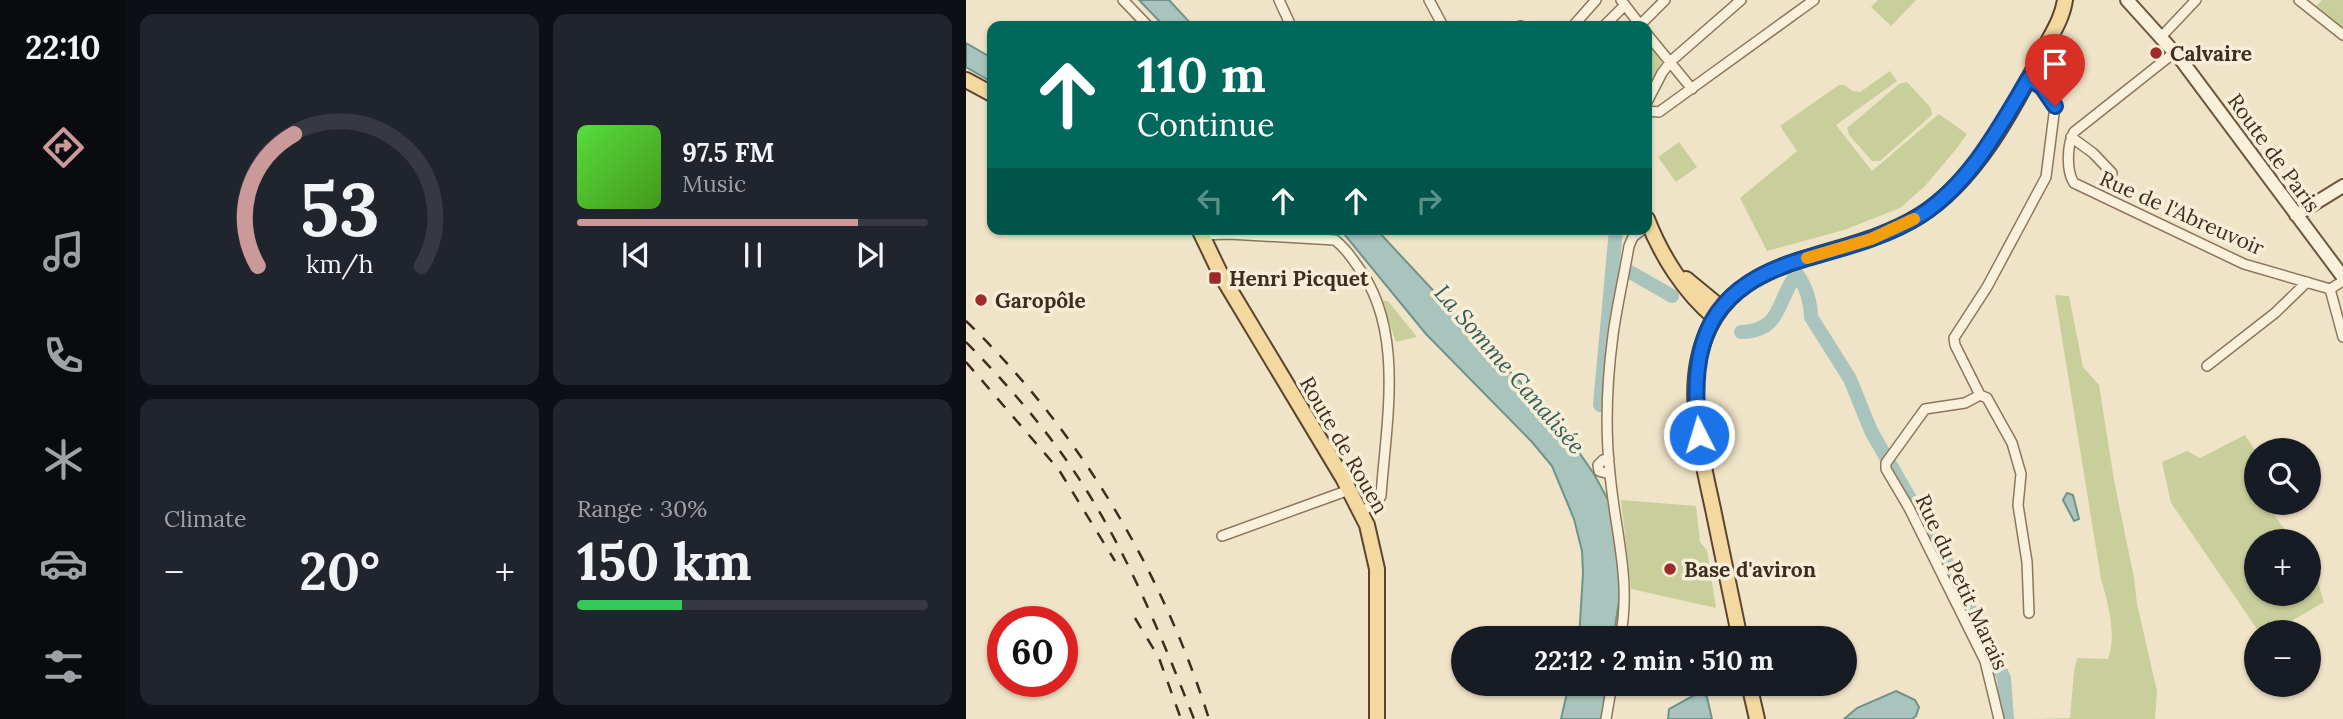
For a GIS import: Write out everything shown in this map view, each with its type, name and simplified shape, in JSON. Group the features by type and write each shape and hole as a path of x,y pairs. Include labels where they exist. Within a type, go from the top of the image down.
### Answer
{"main road":[{"path":"2044,49 2059,0"},
{"path":"1737,626 1706,477 1696,411 1698,361 1705,336 1717,312 1753,278 1773,269 1871,239 1921,215 1942,200 1969,171 2029,78 2060,19 2065,0"},
{"name":"Route de Paris","path":"2127,0 2175,52 2343,279"},
{"path":"966,79 987,91"},
{"path":"2296,215 2343,186"},
{"name":"Route de Rouen","path":"1204,235 1210,253 1349,490 1370,535 1377,562 1377,719"},
{"path":"1652,235 1691,295 1717,312"},
{"path":"1675,271 1701,290 1717,312"},
{"path":"1701,290 1722,292 1739,289"},
{"path":"1752,696 1757,719"}],"street":[{"path":"1123,0 1143,21"},
{"path":"1279,0 1289,21"},
{"path":"1429,0 1440,21"},
{"path":"1577,21 1596,0"},
{"path":"1645,21 1665,0"},
{"path":"1652,92 1671,61 1741,0"},
{"path":"1652,111 1658,112 1692,89 1814,0"},
{"path":"2161,37 2196,0"},
{"path":"2299,0 2343,35"},
{"path":"1608,21 1623,3 1636,21"},
{"path":"1652,40 1692,89"},
{"path":"2112,173 2093,153 2071,137 2175,52"},
{"path":"2029,78 2042,87 2055,106 2046,177 1987,287 1954,338 1980,395 1987,398 2012,443 2021,474 2018,505 2027,562 2029,613"},
{"name":"Rue de l'Abreuvoir","path":"2071,137 2069,152 2071,179 2074,183 2244,264 2330,289"},
{"path":"1265,235 1327,238 1342,245 1372,287 1388,342 1388,393 1381,496 1377,502 1361,512"},
{"path":"1621,626 1625,594 1624,566 1609,474 1608,415 1614,326 1629,246 1635,235"},
{"path":"2343,279 2330,289 2343,337"},
{"path":"2207,366 2275,313 2307,282"},
{"name":"Rue du Petit Marais","path":"1980,395 1965,404 1925,410 1889,460 1886,469 1909,508 1985,661 1999,719"},
{"path":"1222,536 1349,490"},
{"path":"1606,719 1610,696"}],"green space":[{"path":"1878,0 1916,0 1891,26 1871,7"},
{"path":"2322,0 2343,0 2343,28 2316,6"},
{"path":"1652,47 1662,61 1652,81"},
{"path":"1890,71 1897,81 1836,125 1872,171 1939,114 1967,134 1925,186 1900,208 1844,230 1767,251 1740,198 1797,151 1780,126 1839,85 1860,92"},
{"path":"1907,82 1931,108 1932,115 1880,161 1872,161 1849,135 1847,128 1899,84"},
{"path":"1679,142 1697,167 1676,182 1658,157"},
{"path":"2055,295 2069,296 2083,367 2099,385 2137,604 2157,691 2155,719 2030,719 2070,718 2077,658 2108,659 2112,640"},
{"path":"1382,301 1388,301 1417,337 1396,342"},
{"path":"2245,435 2244,515 2274,515 2284,529 2244,529 2244,606 2317,606 2293,620 2251,620 2171,503 2162,462 2187,451 2200,458"},
{"name":"Base d'aviron","path":"1621,500 1696,506 1700,542 1707,550 1716,608 1631,589"}],"water":[{"path":"1139,0 1169,0 1188,21 1159,21"},
{"path":"966,43 987,55 987,79 966,67"},
{"path":"1345,235 1382,235 1535,396 1540,407 1569,438 1594,474 1613,509 1621,589 1615,626 1580,626 1582,551 1574,519 1552,466 1532,442 1426,334"},
{"path":"2067,493 2073,495 2079,519 2074,521 2063,500"},
{"path":"1896,691 1915,700 1919,707 1912,719 1844,719 1857,708"},
{"path":"1566,696 1605,696 1602,719 1561,719"},
{"path":"1693,696 1706,696 1712,719 1668,719 1669,709"}],"waterway":[{"path":"1600,405 1615,235"},
{"path":"1630,272 1672,296"},
{"path":"1741,332 1755,330 1772,320 1797,274 1807,295 1811,317 1850,379 1871,431 1947,563 2004,678 2007,719"}],"railway":[{"path":"966,321 1007,363 1045,408 1112,505 1167,609 1209,719"},
{"path":"966,342 1032,415 1090,496 1134,577 1194,719"},
{"path":"966,362 1059,470 1115,561"},
{"path":"1135,618 1159,658 1181,719"}],"slow traffic":[{"path":"1807,258 1871,239 1914,219"}],"place":[{"name":"Calvaire","path":"2156,53"},
{"name":"Henri Picquet","path":"1215,278"},
{"name":"Garopôle","path":"981,300"},
{"name":"Base d'aviron","path":"1670,569"}],"route":[{"path":"1699,435 1695,382 1698,361 1714,317 1728,298 1753,278 1773,269 1886,233 1921,215 1942,200 1989,144 2029,78 2042,87 2055,106"}],"water label":[{"name":"La Somme Canalisée","path":"1510,369"}]}
